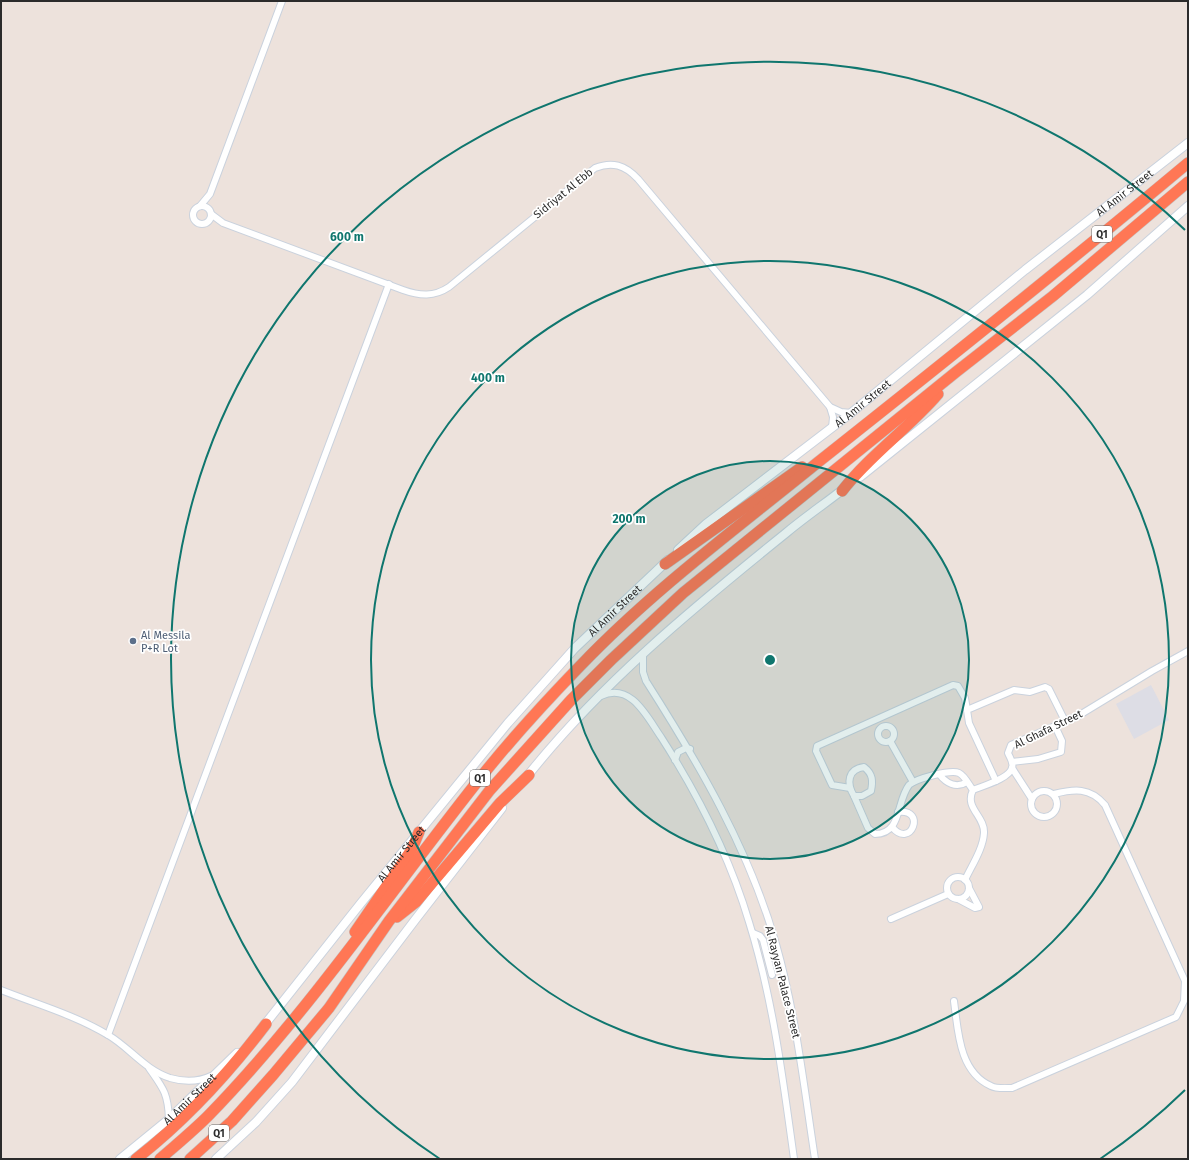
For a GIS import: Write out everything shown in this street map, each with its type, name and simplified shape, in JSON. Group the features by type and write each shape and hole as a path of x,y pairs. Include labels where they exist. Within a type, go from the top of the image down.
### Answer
{"highway":[{"name":"Al Amir Street","path":"160,1159 206,1118 259,1060 342,961 485,772 533,715 584,661 642,605 967,344 1188,163"},
{"name":"Q1","path":"190,1159 232,1121 273,1075 329,1008 390,921 490,790 571,700 611,660 683,593 956,372 1053,296 1188,182"},
{"path":"842,491 857,471 923,412 956,372"},
{"path":"664,564 811,461 845,441"},
{"path":"390,921 403,914 416,902 500,803 529,775"},
{"path":"342,961 350,939 412,849 419,832"},
{"path":"136,1159 177,1124 211,1090 238,1061 266,1024"}],"main road":[{"name":"Al Amir Street","path":"120,1159 169,1119 266,1024 492,741 575,648 706,524 851,413 1025,270 1188,143"},
{"path":"216,1159 256,1122 292,1082 414,920 529,775 567,730 600,696 643,654 786,533 842,491 1087,295 1188,206"}],"street":[{"path":"210,194 210,211 208,222 201,224 194,219 194,211 210,194 282,1"},
{"name":"Sidriyat Al Ebb","path":"210,211 224,222 388,284 422,295 441,292 595,168 604,164 623,166 638,178 830,407"},
{"path":"200,206 210,211"},
{"name":"Sidriyat Al Ebb","path":"208,222 224,222"},
{"path":"108,1035 388,284"},
{"path":"830,407 841,412 851,413"},
{"path":"830,407 833,417 832,428"},
{"name":"Al Ghafa Street","path":"1012,765 1008,753 1011,745 1078,716 1188,651"},
{"name":"Al Rayyan Palace Street","path":"643,654 642,672 646,681 690,750 740,846 776,944 794,1020 815,1159"},
{"path":"850,788 832,785 816,751 817,746 953,685 958,686 962,691 969,723 996,781"},
{"path":"967,710 1014,690 1030,692 1045,687 1049,689 1065,721"},
{"name":"Al Rayyan Palace Street","path":"600,696 609,692 618,693 628,695 636,702 675,760 710,825 729,869 753,933 764,979 779,1051 794,1159"},
{"path":"1012,765 1061,752 1062,741 1055,726"},
{"path":"890,741 913,782"},
{"path":"675,760 678,752 682,749 690,750"},
{"path":"965,880 982,843 984,832 982,824 971,806 970,795 973,790 996,781 1008,774 1012,765"},
{"path":"1012,765 1032,799 1032,806 1035,813 1042,816 1049,816 1055,811 1058,804 1054,794"},
{"path":"854,796 862,796 871,791 873,782 869,771 864,767 857,768 852,772 850,778 850,788 868,828 876,834 884,834 892,827 904,796 913,782 939,774 959,773 973,790"},
{"path":"939,774 944,781 952,784 963,784 967,782"},
{"path":"954,1001 959,1043 973,1075 991,1087 1012,1088 1176,1017 1184,1001 1185,981 1104,805 1091,793 1080,790 1068,790 1054,794 1047,791 1040,791 1032,799"},
{"path":"892,827 897,833 903,834 910,832 914,827 915,820 911,814 905,811 898,812"},
{"path":"957,877 965,880 969,888 979,907 975,908 958,899 952,898 948,894 947,886 950,880 957,877"},
{"path":"958,899 967,895 969,888"},
{"path":"891,919 948,894"},
{"path":"753,933 760,936 763,940 772,975"},
{"path":"764,979 782,970"},
{"path":"1,990 79,1020 108,1035 148,1066 168,1077 187,1081 196,1081 215,1074"},
{"path":"148,1066 165,1091 168,1100 169,1119"}],"shaded area":[{"path":"1151,685 1169,720 1134,739 1116,704"}],"place":[{"name":"Al Messila P+R Lot","path":"133,641"}]}
